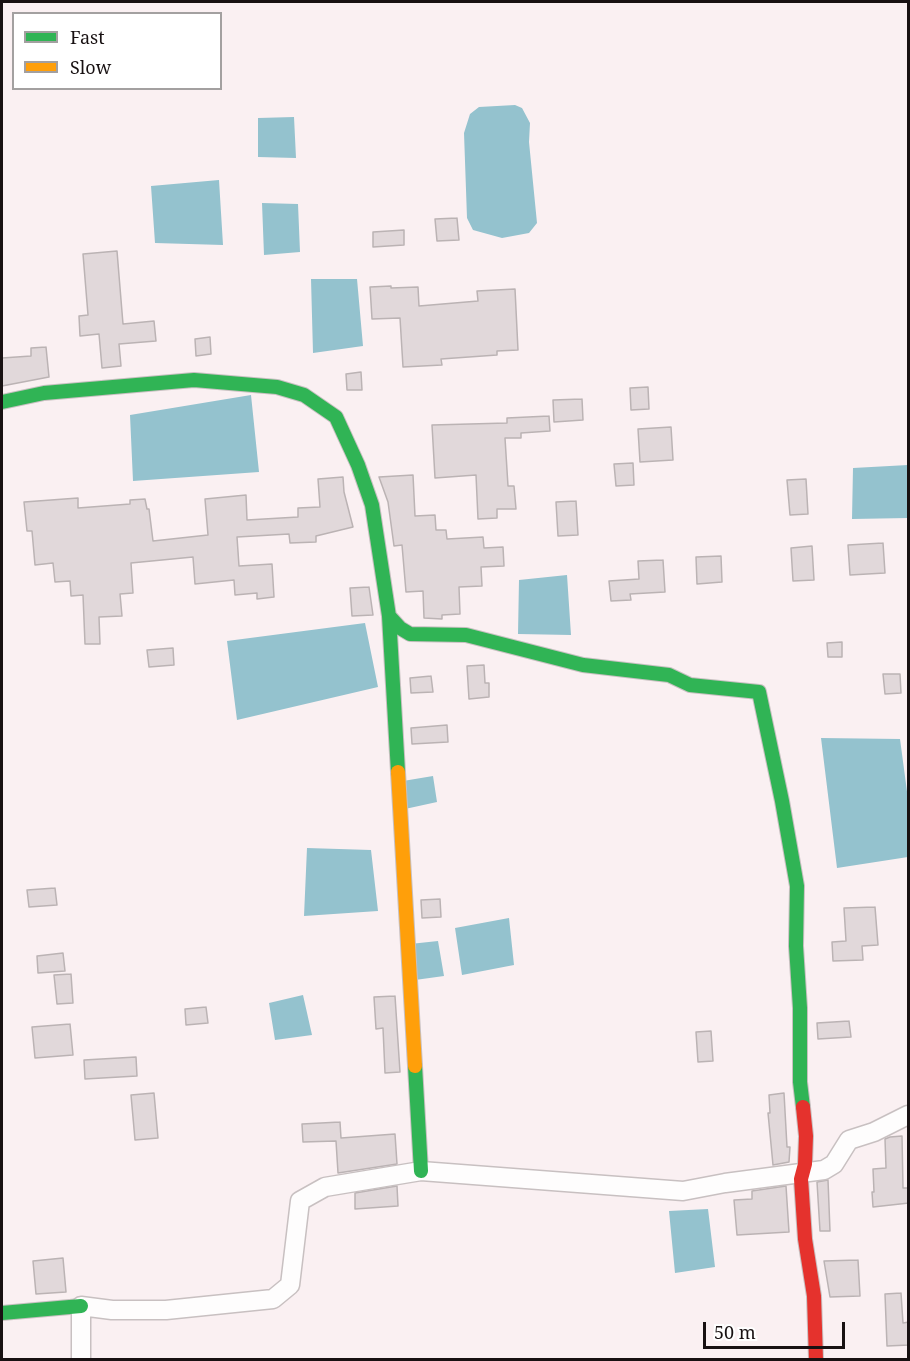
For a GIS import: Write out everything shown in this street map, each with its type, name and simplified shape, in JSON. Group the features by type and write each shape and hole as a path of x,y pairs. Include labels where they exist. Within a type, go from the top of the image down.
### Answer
{"street":[{"path":"2,402 44,393 194,380 277,387 304,395 336,417 358,465 372,505 389,616 421,1171"},
{"path":"389,616 400,628 410,634 466,634 583,665 669,675 690,685 759,693 797,886 796,946 800,1008 800,1082 806,1136 801,1179 805,1239 814,1296 816,1359"},
{"path":"2,1312 81,1306 112,1310 166,1310 273,1299 290,1285 300,1201 326,1187 421,1171 683,1191 824,1170 834,1164 849,1140 874,1132 909,1115"},
{"path":"81,1306 81,1359"}],"water":[{"path":"515,105 522,108 530,123 529,142 537,223 529,233 502,238 473,230 467,218 464,133 470,114 479,107"},
{"path":"294,117 296,158 258,157 258,118"},
{"path":"219,180 223,245 155,243 151,186"},
{"path":"262,203 298,204 300,252 264,255"},
{"path":"311,279 357,279 363,346 313,353"},
{"path":"251,395 259,472 133,481 130,415"},
{"path":"908,465 908,518 852,519 853,468"},
{"path":"567,575 571,635 518,634 519,580"},
{"path":"365,623 378,687 237,720 227,641"},
{"path":"821,738 900,739 908,799 908,857 837,868"},
{"path":"433,776 437,802 405,809 403,781"},
{"path":"307,848 371,850 378,911 304,916"},
{"path":"509,918 514,965 462,975 455,928"},
{"path":"438,941 444,976 415,980 410,944"},
{"path":"303,995 312,1035 275,1040 269,1003"},
{"path":"708,1209 715,1267 675,1273 669,1211"}],"building":[{"path":"457,218 459,240 437,241 435,219"},
{"path":"404,230 404,245 373,247 373,232"},
{"path":"117,251 123,324 154,321 156,341 119,344 121,366 102,368 99,334 80,336 79,316 88,315 83,254"},
{"path":"391,286 391,288 418,287 419,306 478,301 477,291 515,289 518,350 497,351 497,355 441,359 442,365 403,367 400,318 372,319 370,287"},
{"path":"210,337 211,354 196,356 195,339"},
{"path":"46,347 49,377 2,386 2,358 31,356 31,348"},
{"path":"361,372 362,390 347,390 346,374"},
{"path":"648,387 649,409 631,410 630,388"},
{"path":"582,399 583,420 554,422 553,400"},
{"path":"549,416 550,431 521,433 521,438 505,438 508,486 514,486 516,509 497,509 497,518 478,519 476,475 435,478 432,425 507,423 507,418"},
{"path":"671,427 673,460 640,462 638,429"},
{"path":"633,463 634,485 616,486 614,464"},
{"path":"413,475 415,516 435,515 436,530 446,530 447,539 483,537 484,548 503,547 504,566 481,567 482,586 459,587 460,614 442,615 442,619 424,618 423,591 406,592 402,545 394,546 388,502 379,477"},
{"path":"343,477 344,492 353,527 316,536 316,542 290,543 289,534 237,537 239,566 272,564 274,597 257,599 257,593 235,595 234,580 195,584 193,557 131,563 133,593 120,594 122,616 99,617 100,644 85,644 83,595 71,596 70,581 55,582 53,563 35,565 32,531 27,531 24,502 78,498 78,508 130,504 130,500 145,499 147,509 149,509 153,541 208,535 205,499 246,495 247,520 298,517 298,508 320,507 318,479"},
{"path":"806,479 808,514 790,515 787,480"},
{"path":"576,501 578,535 558,536 556,502"},
{"path":"883,543 885,573 850,575 848,545"},
{"path":"812,546 814,580 793,581 791,548"},
{"path":"721,556 722,582 697,584 696,557"},
{"path":"663,560 665,592 630,594 631,600 611,601 609,581 639,579 638,561"},
{"path":"369,587 373,615 352,616 350,588"},
{"path":"842,642 842,657 828,657 827,643"},
{"path":"173,648 174,665 149,667 147,650"},
{"path":"484,665 485,683 489,683 489,697 469,699 467,666"},
{"path":"883,674 900,674 901,693 885,694"},
{"path":"431,676 433,692 411,693 410,678"},
{"path":"447,725 448,742 412,744 411,728"},
{"path":"55,888 57,905 29,907 27,890"},
{"path":"440,899 441,917 422,918 421,900"},
{"path":"875,907 878,945 862,946 863,960 833,961 832,942 846,941 844,908"},
{"path":"63,953 65,971 38,973 37,956"},
{"path":"71,974 73,1003 57,1004 54,975"},
{"path":"395,996 400,1072 385,1073 383,1028 376,1029 374,997"},
{"path":"206,1007 208,1023 186,1025 185,1009"},
{"path":"849,1021 851,1037 818,1039 817,1023"},
{"path":"70,1024 73,1055 35,1058 32,1027"},
{"path":"711,1031 713,1061 698,1062 696,1032"},
{"path":"136,1057 137,1076 85,1079 84,1060"},
{"path":"154,1093 158,1138 135,1140 131,1095"},
{"path":"784,1093 787,1147 790,1147 789,1162 773,1165 768,1113 770,1113 769,1095"},
{"path":"340,1122 341,1138 395,1134 397,1164 338,1173 336,1141 303,1142 302,1124"},
{"path":"902,1136 903,1188 909,1188 909,1203 873,1207 873,1169 886,1168 885,1139"},
{"path":"828,1180 830,1231 820,1231 817,1182"},
{"path":"397,1186 398,1206 355,1209 355,1193"},
{"path":"786,1186 789,1232 737,1235 734,1200 752,1199 752,1191"},
{"path":"63,1258 66,1292 36,1294 33,1261"},
{"path":"858,1260 860,1296 830,1297 824,1261"},
{"path":"901,1293 903,1323 909,1322 909,1345 887,1346 885,1294"}],"traffic: fast":[{"path":"2,402 44,393 194,380 277,387 304,395 336,417 358,465 372,505 389,616 398,772"},
{"path":"389,616 400,628 410,634 466,635 583,665 669,675 690,685 759,692 797,886 796,946 800,1008 800,1082 803,1107"},
{"path":"415,1066 421,1171"},
{"path":"2,1313 81,1306"}],"traffic: slow":[{"path":"398,772 415,1066"}],"traffic: jam":[{"path":"803,1107 806,1136 805,1164 801,1179 805,1239 814,1296 816,1360"}]}
